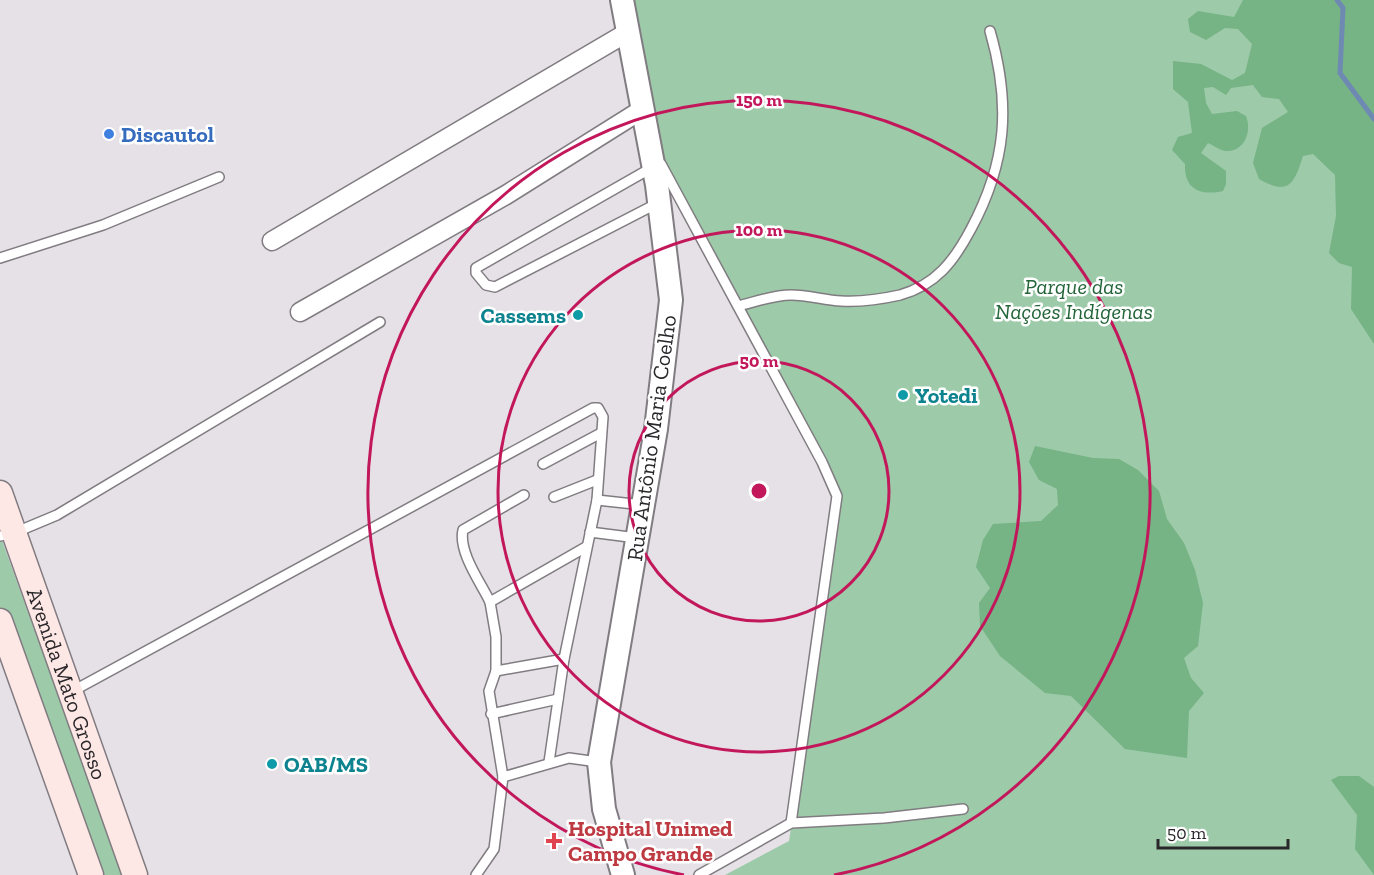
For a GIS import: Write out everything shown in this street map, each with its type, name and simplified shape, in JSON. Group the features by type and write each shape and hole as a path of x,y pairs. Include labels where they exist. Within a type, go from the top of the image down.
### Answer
{"main road":[{"name":"Avenida Mato Grosso","path":"0,493 7,534 71,692 135,875"},
{"name":"Avenida Mato Grosso","path":"0,621 91,875"}],"street":[{"name":"Rua Antônio Maria Coelho","path":"617,873 604,809 599,762 657,429 671,300 654,167 622,0"},
{"path":"273,241 628,32"},
{"path":"300,312 506,195 643,109"}],"lane":[{"path":"738,306 793,295 843,301 899,295 921,287 944,272 958,254 987,199 998,168 1002,138 1001,77 990,31"},
{"path":"648,141 830,477 837,496 791,823"},
{"path":"654,167 476,268 476,273 486,285 495,287 658,203"},
{"path":"0,258 103,225 219,177"},
{"path":"7,534 57,515 380,322"},
{"path":"71,692 593,408 601,411 603,417 597,501 564,659 549,762"},
{"path":"543,464 601,434"},
{"path":"554,497 597,480"},
{"path":"476,875 494,849 503,777 489,691 496,671 496,637 490,602 466,553 461,537 463,530 524,495"},
{"path":"597,501 643,505"},
{"path":"590,532 637,538"},
{"path":"490,602 586,547"},
{"path":"496,671 564,659"},
{"path":"491,714 558,699"},
{"path":"503,777 569,758 599,762"},
{"path":"699,875 791,823 884,818 963,809"}],"green space":[{"name":"Parque das Nações Indígenas","path":"633,0 1374,0 1374,875 725,875 789,841 839,507 822,460 661,153"},
{"path":"1243,0 1374,0 1374,344 1351,309 1352,267 1339,263 1329,253 1336,216 1335,175 1313,154 1303,156 1297,174 1284,187 1277,187 1259,179 1253,163 1262,128 1288,112 1279,99 1262,97 1253,85 1231,88 1226,95 1213,87 1204,88 1206,103 1212,114 1237,111 1246,116 1248,122 1247,134 1238,148 1224,151 1208,143 1201,153 1226,171 1226,184 1223,191 1207,192 1195,189 1187,179 1185,164 1172,150 1178,137 1192,133 1188,102 1173,89 1173,61 1201,64 1232,80 1245,73 1252,44 1238,29 1225,28 1206,40 1190,32 1188,19 1198,11 1234,17"},
{"path":"1035,446 1093,458 1119,459 1138,470 1159,491 1167,519 1184,543 1195,570 1203,603 1198,646 1184,658 1191,678 1204,693 1189,711 1187,758 1125,749 1071,696 1045,693 1000,656 980,626 979,603 990,588 976,567 983,540 993,524 1041,521 1058,505 1057,489 1039,480 1029,462"},
{"path":"0,535 123,875 98,875 0,607"},
{"path":"1339,776 1359,776 1374,787 1374,875 1355,849 1357,815 1331,780"}],"waterway":[{"path":"1337,0 1343,8 1340,73 1374,119"}],"place":[{"name":"Discautol","path":"109,134"},
{"name":"Cassems","path":"578,315"},
{"name":"Yotedi","path":"903,395"},
{"name":"OAB/MS","path":"272,764"},
{"name":"Hospital Unimed Campo Grande","path":"554,841"}]}
